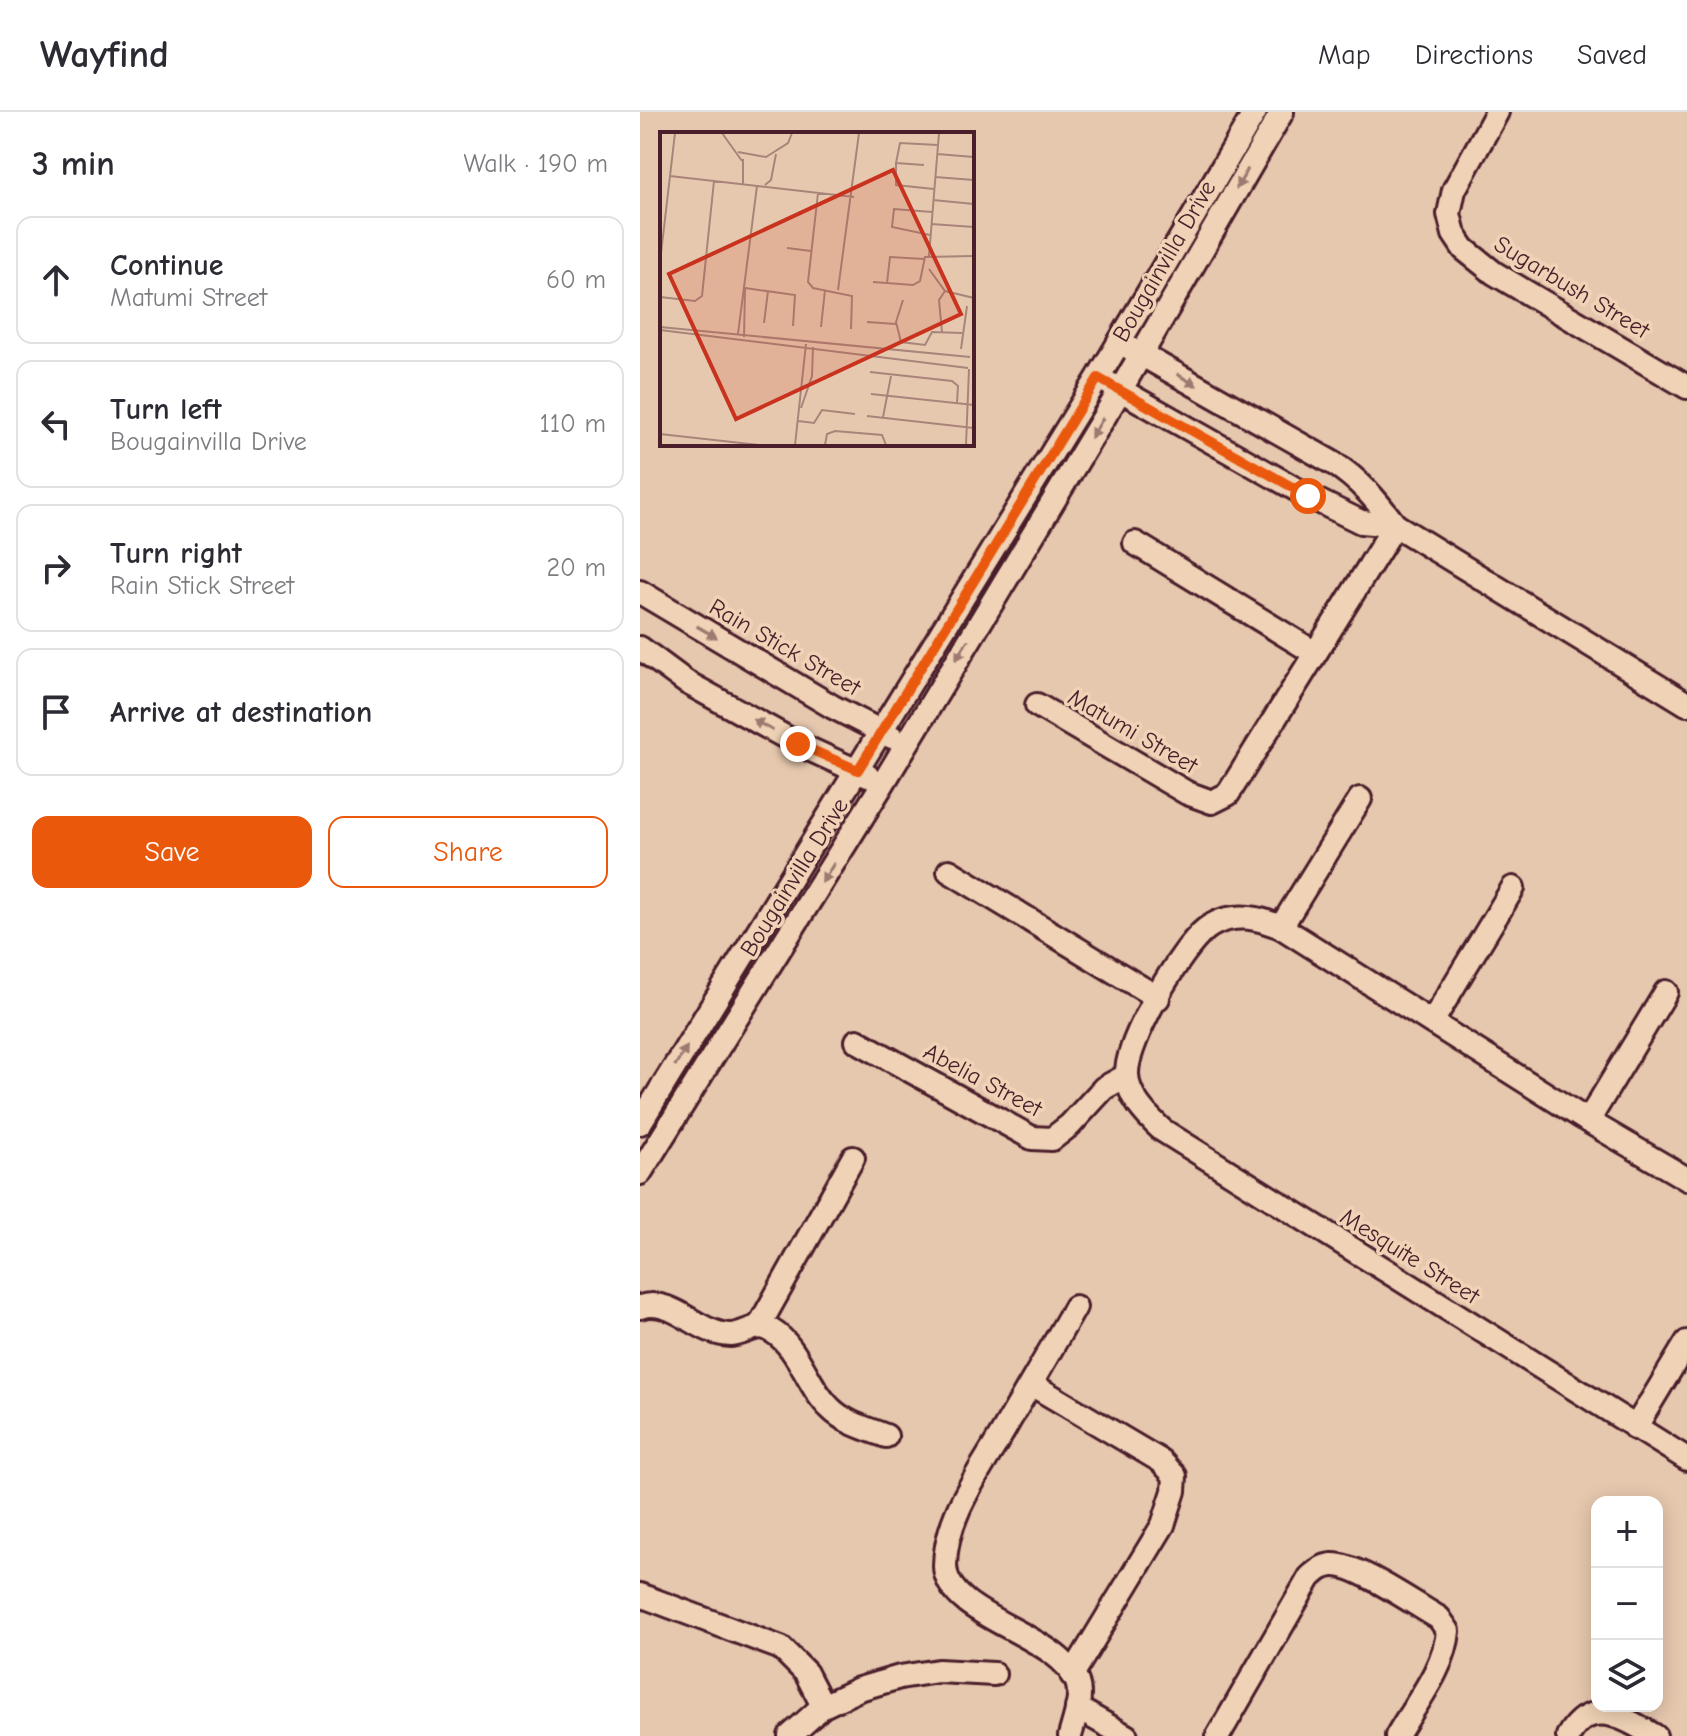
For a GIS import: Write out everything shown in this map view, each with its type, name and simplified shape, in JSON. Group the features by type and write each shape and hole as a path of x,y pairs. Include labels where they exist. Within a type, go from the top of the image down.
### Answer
{"street":[{"name":"Bougainvilla Drive","path":"640,1123 1098,378 1255,112"},
{"name":"Bougainvilla Drive","path":"640,1173 882,785 1121,389 1282,112"},
{"name":"Sugarbush Street","path":"1497,112 1454,190 1449,214 1454,234 1464,249 1477,261 1687,387"},
{"path":"1119,342 1354,477 1372,494 1395,525 1687,704"},
{"path":"1098,378 1318,501 1361,522 1395,525"},
{"name":"Matumi Street","path":"1037,705 1187,793 1212,802 1228,794 1395,525"},
{"path":"1135,543 1315,653"},
{"name":"Rain Stick Street","path":"640,592 833,707 905,744"},
{"path":"640,648 686,682 798,744 858,770 882,785"},
{"path":"1281,927 1360,799"},
{"path":"949,871 1158,998"},
{"path":"1432,1022 1513,888"},
{"path":"1126,1076 1130,1051 1140,1027 1178,965 1206,929 1226,919 1256,917 1281,927 1588,1121 1687,1179"},
{"path":"1588,1121 1666,992"},
{"name":"Abelia Street","path":"857,1041 1032,1138 1052,1139 1070,1125 1104,1088 1126,1076"},
{"name":"Mesquite Street","path":"1126,1076 1144,1113 1162,1130 1687,1459"},
{"path":"759,1326 853,1158"},
{"path":"640,1307 650,1303 664,1306 721,1334 735,1335 759,1326 771,1329 783,1339 831,1409 844,1419 886,1436"},
{"path":"1070,1736 1077,1708 1078,1684 1065,1663 969,1604 951,1584 945,1568 949,1533 967,1495 1075,1307"},
{"path":"1635,1428 1687,1342"},
{"path":"1031,1384 1161,1461 1175,1476 1174,1491 1163,1525 1072,1675"},
{"path":"1218,1736 1310,1577 1319,1569 1332,1565 1350,1567 1439,1618 1448,1631 1447,1647 1440,1662 1397,1736"},
{"path":"640,1595 781,1648 799,1663 823,1706"},
{"path":"790,1736 823,1706 859,1689 900,1677 938,1671 994,1674"},
{"path":"1077,1708 1126,1736"},
{"path":"1568,1736 1576,1723 1589,1714 1606,1713 1655,1736"}],"route":[{"path":"798,744 858,770 1098,378 1308,496"}]}
